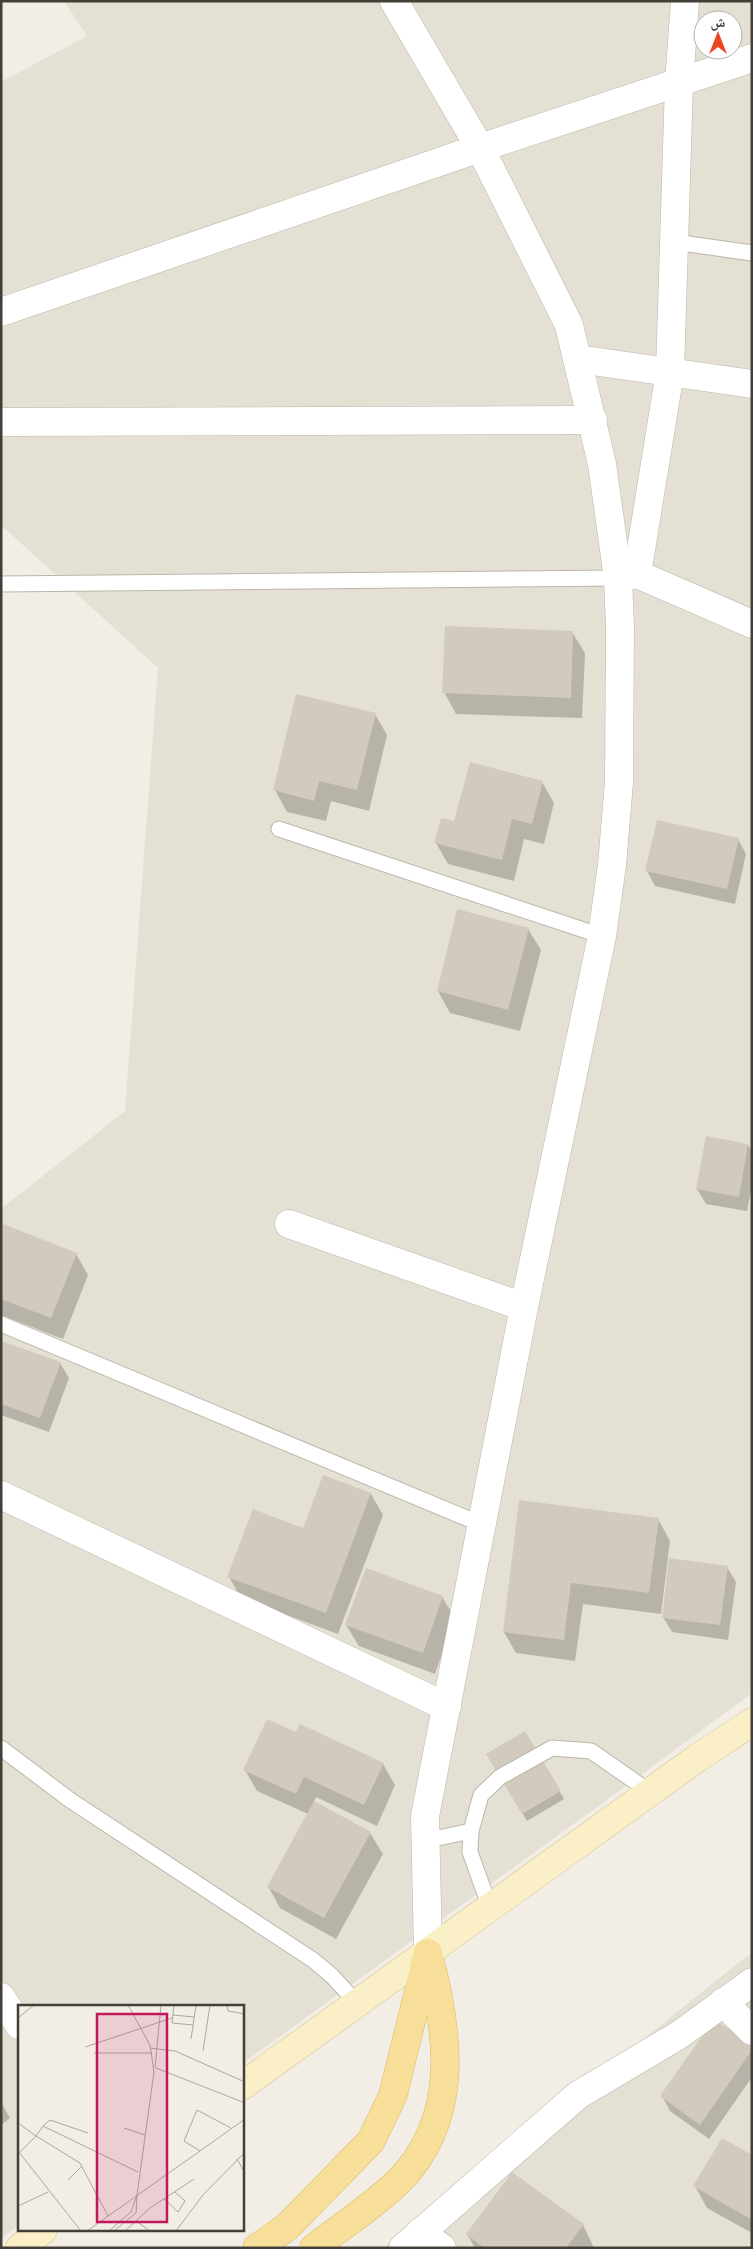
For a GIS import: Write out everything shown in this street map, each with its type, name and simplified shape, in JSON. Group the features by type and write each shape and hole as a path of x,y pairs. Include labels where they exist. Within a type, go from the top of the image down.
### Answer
{"main road":[{"path":"244,2085 650,1792 752,1722"},
{"path":"257,2248 287,2226 371,2141 393,2094 428,1953"},
{"path":"314,2248 399,2181 426,2144 443,2097 447,2059 440,2001 428,1953"},
{"path":"20,2248 40,2232"}],"street":[{"path":"428,1953 424,1841 425,1816 524,1307 602,936 612,865 618,782 620,627 627,576 670,372 679,83 685,1"},
{"path":"398,4 480,148 554,293 568,325 593,420 627,576"},
{"path":"1,312 480,148 752,58"},
{"path":"578,359 752,384"},
{"path":"1,422 593,420"},
{"path":"627,576 752,624"},
{"path":"289,1224 524,1307"},
{"path":"1,1495 447,1707"},
{"path":"422,2242 578,2095 679,2035 752,1982"},
{"path":"1,1997 18,2023"},
{"path":"723,2002 752,2031"}],"lane":[{"path":"674,242 752,254"},
{"path":"1,584 627,576"},
{"path":"279,830 602,936"},
{"path":"1,1324 483,1525"},
{"path":"1,1748 70,1800 312,1960 332,1976 358,2004"},
{"path":"490,1908 470,1852 471,1830 481,1795 500,1777 552,1748 591,1751 650,1792"},
{"path":"424,1841 471,1830"}],"shaded area":[{"path":"64,1 752,1 752,1693 244,2062 244,2005 18,2005 18,2226 1,2238 1,1209 125,1111 158,668 1,525 1,82 87,36"},
{"path":"752,1954 752,2248 383,2248 743,1959"}],"building":[{"path":"445,626 573,631 571,698 442,693"},
{"path":"296,694 376,713 357,790 319,781 314,801 273,790"},
{"path":"470,762 543,781 532,824 512,819 502,860 434,843 441,818 454,821"},
{"path":"657,820 739,838 727,889 645,871"},
{"path":"457,909 529,928 508,1010 437,991"},
{"path":"706,1136 748,1144 739,1197 696,1189"},
{"path":"3,1224 77,1253 51,1318 1,1299 1,1229"},
{"path":"1,1341 61,1362 40,1418 1,1404"},
{"path":"323,1475 371,1493 326,1613 227,1577 253,1509 303,1528"},
{"path":"519,1500 659,1518 649,1593 571,1583 564,1640 503,1632"},
{"path":"669,1558 728,1566 720,1625 662,1618"},
{"path":"366,1568 443,1596 423,1653 345,1625"},
{"path":"267,1719 296,1732 300,1724 384,1763 364,1805 304,1777 296,1794 243,1770"},
{"path":"525,1731 561,1791 522,1814 486,1754"},
{"path":"314,1801 371,1832 324,1918 267,1887"},
{"path":"714,2019 752,2045 752,2050 700,2125 660,2096"},
{"path":"722,2138 752,2155 752,2220 693,2186"},
{"path":"512,2172 584,2224 566,2248 484,2248 466,2234"}]}
